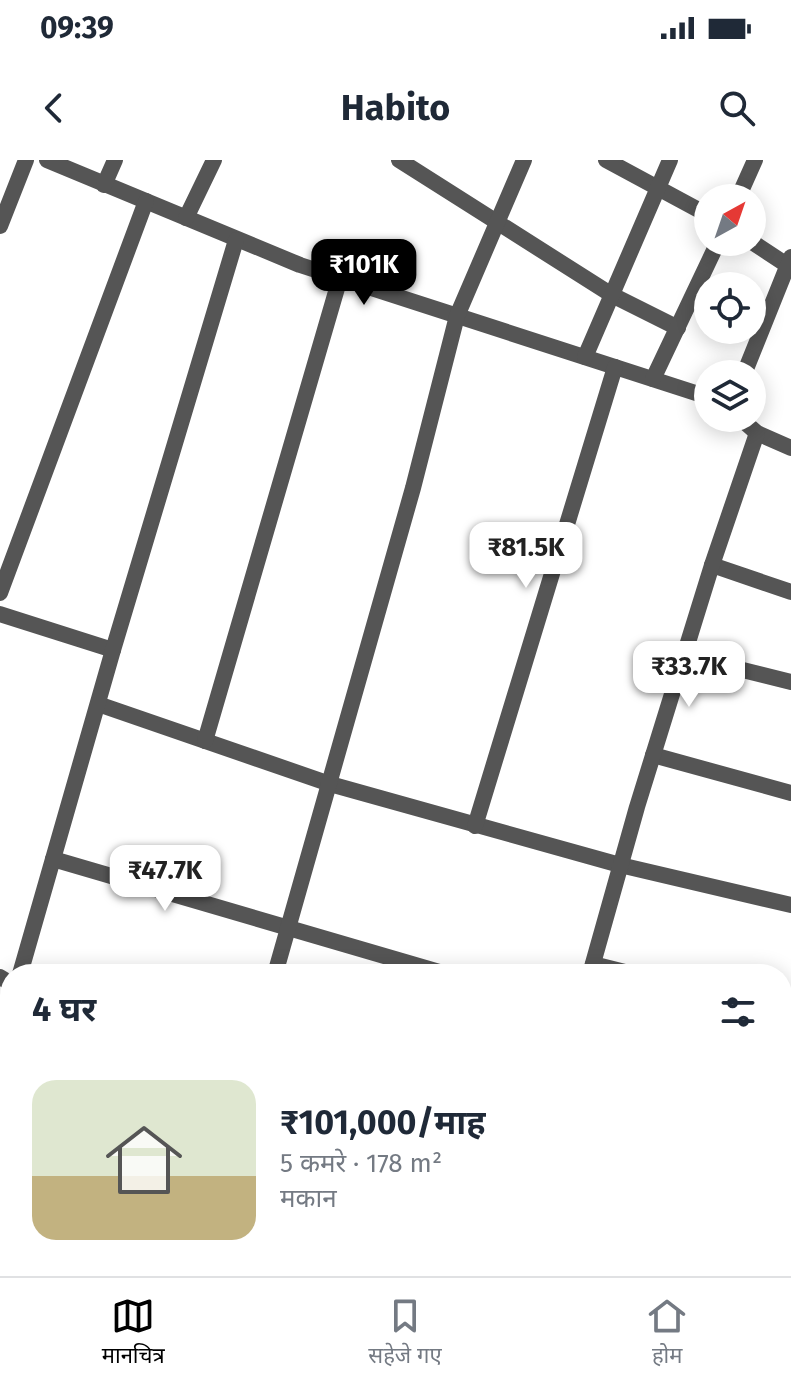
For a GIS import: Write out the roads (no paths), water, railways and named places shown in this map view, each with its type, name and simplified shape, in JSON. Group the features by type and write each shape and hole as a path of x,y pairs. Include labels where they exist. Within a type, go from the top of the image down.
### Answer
{"street":[{"path":"0,226 26,160"},
{"path":"47,160 300,265 694,392"},
{"path":"104,185 115,160"},
{"path":"186,218 214,160"},
{"path":"399,160 612,295 678,328"},
{"path":"278,964 409,502 457,316 524,160"},
{"path":"606,160 694,207"},
{"path":"585,357 670,160"},
{"path":"744,184 755,160"},
{"path":"0,593 146,201"},
{"path":"23,964 236,240"},
{"path":"750,360 789,261 766,249"},
{"path":"653,379 711,256"},
{"path":"205,741 340,278"},
{"path":"475,826 615,367"},
{"path":"593,964 653,755 757,433 791,448"},
{"path":"712,565 791,592"},
{"path":"0,614 113,650"},
{"path":"686,656 791,682"},
{"path":"98,704 330,784 620,865 791,905"},
{"path":"653,755 791,793"},
{"path":"53,859 411,964"}]}
